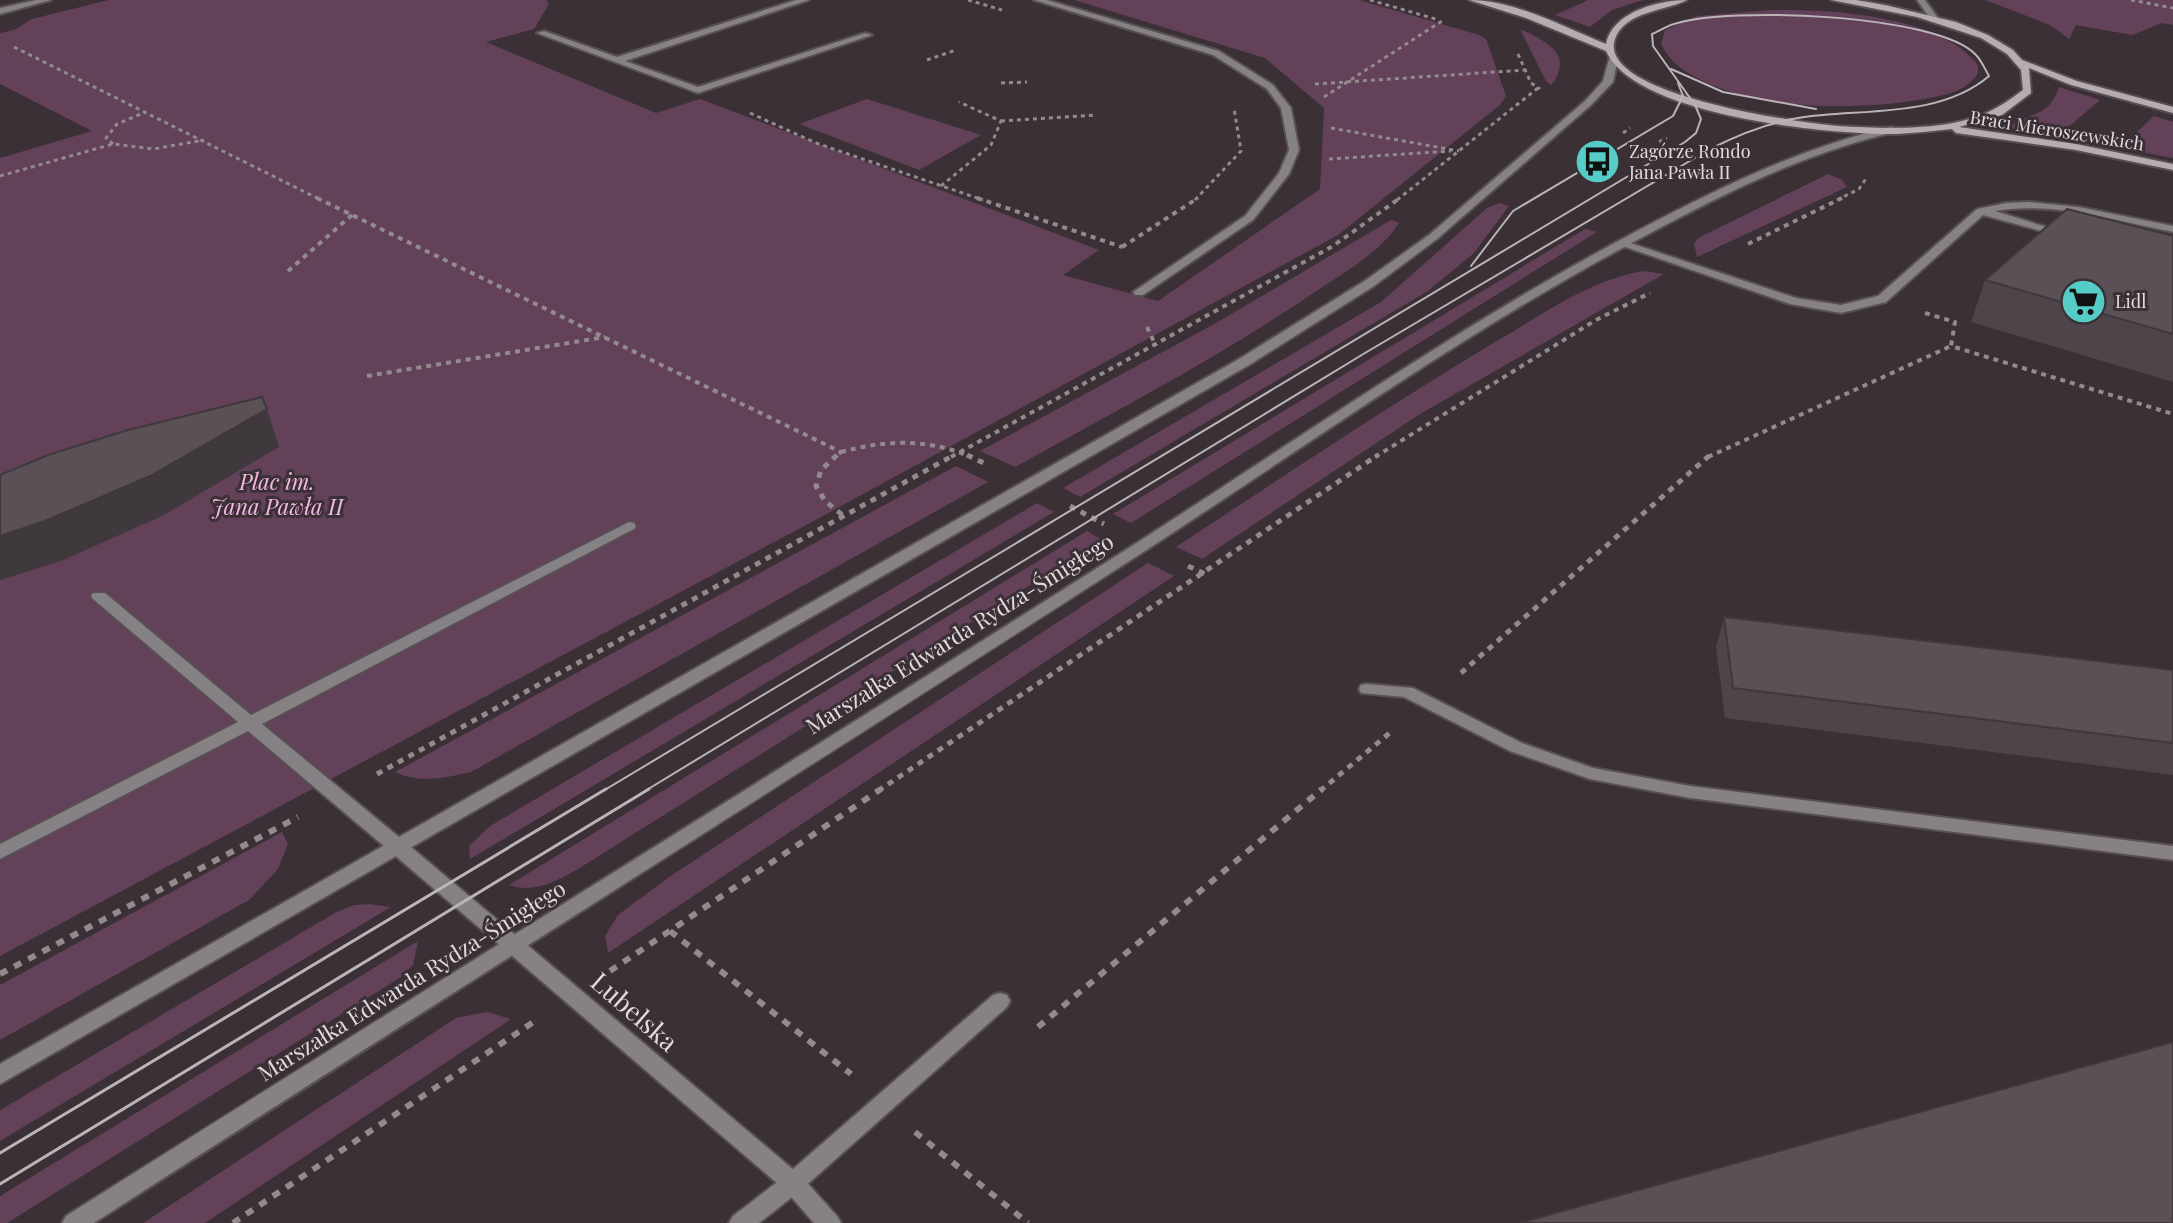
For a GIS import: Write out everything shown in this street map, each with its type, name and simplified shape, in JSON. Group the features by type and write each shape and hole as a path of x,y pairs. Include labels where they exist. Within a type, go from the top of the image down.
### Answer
{"main road":[{"path":"1473,0 1529,16 1611,54 1643,84 1695,105 1792,124 1892,130 1934,129 1976,121 2008,110 2021,101 2031,80 2023,62"},
{"path":"1611,54 1611,36 1630,18 1647,9 1683,0"},
{"name":"Braci Mieroszewskich","path":"1835,0 1934,18 1984,37 2023,62 2074,83 2173,110"},
{"name":"Braci Mieroszewskich","path":"1934,129 2006,136 2173,167"}],"street":[{"path":"0,11 47,0"},
{"path":"618,60 805,0"},
{"path":"1038,0 1216,53 1270,87 1286,108 1294,150 1284,174 1249,218 1206,250 1139,292"},
{"path":"1921,0 1934,18"},
{"path":"541,33 698,90 868,35"},
{"path":"0,1075 1244,362 1370,283 1433,237 1588,103 1608,82 1611,54"},
{"name":"Marszałka Edwarda Rydza-Śmigłego","path":"74,1223 1145,544 1509,307 1620,243 1806,153 1847,139 1892,130"},
{"path":"1620,243 1794,301 1841,309 1882,299 1981,211 2011,206 2039,207 2173,229"},
{"path":"1981,211 2069,236"},
{"path":"0,852 629,526"},
{"name":"Lubelska","path":"99,596 513,943 793,1183 829,1223"},
{"path":"1367,689 1407,692 1516,747 1590,773 1690,792 2173,853"},
{"path":"741,1223 793,1183 1000,1001"}],"path":[{"path":"2131,0 2173,8"},
{"path":"1288,120 1442,21"},
{"path":"13,46 352,215 841,452"},
{"path":"1514,47 1538,88 1547,91"},
{"path":"927,60 956,50"},
{"path":"1122,247 1202,195 1241,151 1234,106 1221,90 1525,70"},
{"path":"1001,83 1027,82"},
{"path":"0,974 337,796 1333,246 1538,88"},
{"path":"698,90 816,143 1122,247"},
{"path":"959,102 1001,121 1095,115"},
{"path":"113,144 106,138 109,130 122,121 147,112"},
{"path":"1288,120 1460,151"},
{"path":"940,187 991,145 1001,121"},
{"path":"1623,133 1630,128"},
{"path":"1659,142 1667,138"},
{"path":"0,176 113,144 153,149 205,140"},
{"path":"1289,161 1460,151"},
{"path":"233,1223 1417,429 1596,320 1859,189 1874,168"},
{"path":"288,271 352,215"},
{"path":"1122,247 1123,257"},
{"path":"1882,299 1955,322 1951,346 2173,414"},
{"path":"1143,319 1156,346"},
{"path":"367,376 606,337"},
{"path":"845,517 821,501 815,490 816,477 827,462 841,452 874,442 897,440 941,445 963,453 1205,574"}],"green space":[{"name":"Plac im. Jana Pawła II","path":"109,0 546,0 549,4 534,29 486,42 656,113 700,99 1099,250 1063,275 1158,301 1320,189 1324,108 1265,58 1074,0 1359,0 1486,39 1506,96 1500,105 1338,235 823,516 0,956 0,158 92,131 0,84 0,33 14,30 32,19"},
{"path":"1588,0 1643,0 1612,10 1590,27 1555,15"},
{"path":"1985,0 2173,0 2173,25 2162,23 2132,35 2076,25 2069,39 2050,25"},
{"path":"1773,10 1853,14 1911,25 1961,48 1978,65 1978,73 1960,89 1919,100 1862,106 1799,105 1738,94 1710,84 1677,65 1661,44 1665,30 1697,16"},
{"path":"1520,29 1548,44 1559,57 1558,74 1551,85 1546,81"},
{"path":"2059,87 2100,100 2058,136 2008,128 2044,110"},
{"path":"867,99 981,135 919,170 799,124"},
{"path":"2154,116 2173,122 2173,158 2120,148"},
{"path":"1828,174 1842,180 1847,187 1697,257 1694,243 1700,237"},
{"path":"1499,203 1509,206 1474,253 1428,291 1080,497 1063,488 1381,302 1487,208"},
{"path":"1391,220 1399,223 1382,244 1360,262 1279,316 1167,383 1015,467 980,451 1216,323"},
{"path":"1585,229 1597,232 1131,523 1113,514"},
{"path":"1643,271 1664,274 1420,414 1202,559 1176,547 1375,417 1548,310 1604,282"},
{"path":"956,466 988,482 471,772 423,779 395,772"},
{"path":"1037,503 1054,512 470,859 469,846 490,826"},
{"path":"1087,531 1102,540 578,869 536,887 509,885"},
{"path":"1148,563 1174,576 608,953 605,936 618,915 669,877"},
{"path":"282,832 288,844 278,869 249,900 0,1040 0,985"},
{"path":"354,905 391,907 0,1141 0,1110 335,913"},
{"path":"418,941 413,965 401,977 7,1223 0,1223 0,1196"},
{"path":"487,1012 511,1019 205,1223 143,1223 456,1018"}],"building":[{"path":"2067,209 2173,236 2173,334 1985,280"},
{"path":"262,397 267,409 150,476 45,521 0,536 0,475 48,455 128,430"},
{"path":"1724,617 2173,670 2173,743 1733,688"},
{"path":"2173,1042 2173,1223 1519,1223"}],"tram line":[{"path":"603,791 1685,142 1696,133 1701,119 1695,105 1653,46 1652,34 1674,24 1701,18 1738,15 1831,17 1878,22 1920,30 1954,41 1976,55 1989,76 1969,90 1923,106 1786,120 1753,130 1710,149 1365,353 645,791"},
{"path":"1671,69 1723,92 1816,109"},
{"path":"1471,266 1513,211 1673,116 1683,96 1678,83"},
{"path":"0,1153 606,789"},
{"path":"0,1184 649,789"}],"place":[{"name":"Zagórze Rondo Jana Pawła II","path":"1598,161"},
{"name":"Lidl","path":"2084,301"}]}
